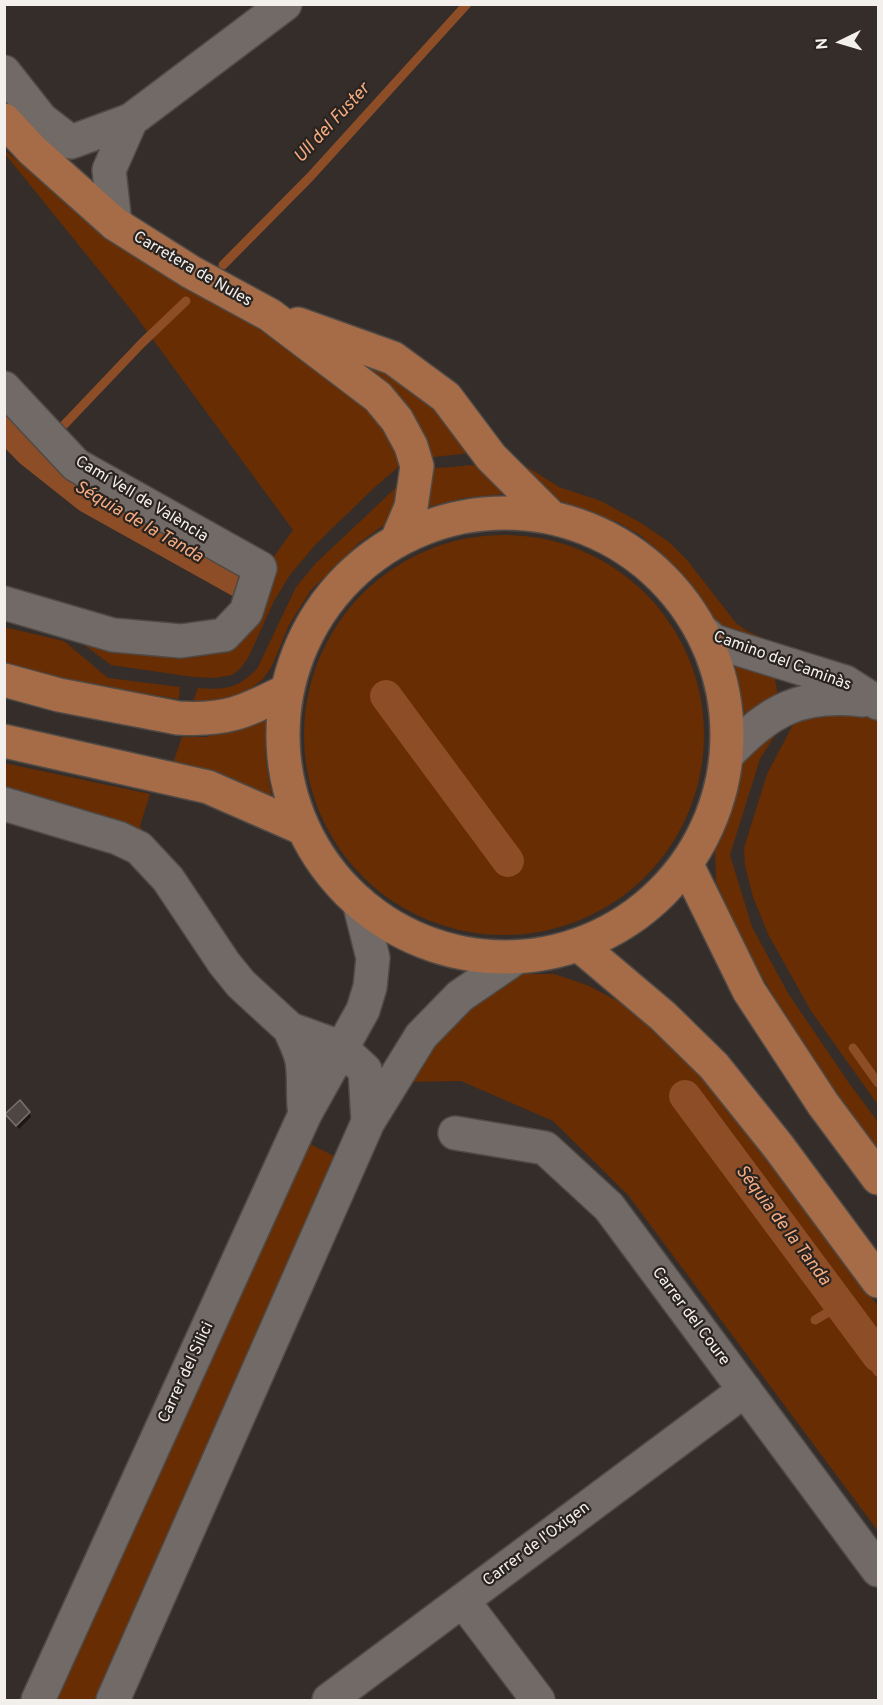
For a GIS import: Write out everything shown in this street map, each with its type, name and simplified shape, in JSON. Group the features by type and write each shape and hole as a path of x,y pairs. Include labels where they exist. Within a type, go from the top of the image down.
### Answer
{"main road":[{"name":"Carretera de Nules","path":"4,120 32,150 115,224 190,272 270,315 378,397 397,420 411,446 417,466 411,507 397,540"},
{"name":"Carretera de Nules","path":"270,315 393,358 446,397 491,457 550,516"},
{"path":"506,514 550,516 592,531 638,556 664,579 691,612 716,664 723,688 727,721 727,755 714,811 687,865 663,892 637,914 606,933 579,945 549,952 517,957 462,953 433,945 394,928 359,902 321,859 304,829 286,766 283,725 286,691 295,660 319,613 345,581 397,540 440,524 473,516 506,514"},
{"path":"4,680 59,695 178,718 198,719 218,719 243,712 286,691"},
{"path":"4,741 208,787 304,829"},
{"path":"687,865 749,991 823,1104 879,1178"},
{"path":"579,945 663,1016 714,1066 778,1146 879,1281"}],"street":[{"path":"4,72 41,119 71,142 131,120 285,4"},
{"name":"Carretera de Nules","path":"115,224 110,170 131,120"},
{"name":"Camí Vell de València","path":"4,388 76,465 260,568 246,612 224,635 181,641 113,635 4,603"},
{"name":"Camino del Caminàs","path":"701,630 714,641 845,682 876,702"},
{"name":"Camino del Caminàs","path":"727,755 748,733 786,708 813,699 843,698 876,702"},
{"path":"4,804 118,838 140,848 168,879 231,973 290,1029 340,1047 365,1070 368,1122"},
{"name":"Carrer del Silici","path":"38,1701 305,1114 340,1047 363,1010 370,987 373,958 359,902"},
{"path":"113,1701 368,1122 422,1036 460,996 517,957"},
{"path":"290,1029 302,1060 304,1081 302,1099 305,1114"},
{"name":"Carrer del Coure","path":"455,1133 545,1148 609,1207 879,1570"},
{"name":"Carrer de l'Oxigen","path":"329,1701 745,1390"},
{"path":"463,1601 538,1701"}],"shaded area":[{"path":"4,150 287,339 375,410 404,462 316,544 290,575 274,601 249,656 241,668 232,675 215,678 193,677 111,665 67,632 224,638 267,566 293,530 132,311"},
{"path":"354,360 399,371 479,452 426,458"},
{"path":"485,464 505,494 463,498 421,509 427,469"},
{"path":"517,464 529,468 559,487 601,501 641,523 669,542 687,560 736,623 747,631 766,639 773,655 720,632 687,580 640,535 617,522 550,497"},
{"path":"405,479 395,517 359,543 311,590 289,625 272,666 263,679 236,697 217,701 193,701 198,688 230,687 243,681 257,669 296,587 316,563"},
{"path":"504,535 543,539 581,550 615,569 646,593 670,624 689,658 700,696 704,735 700,774 689,812 670,846 646,877 615,901 581,920 543,931 504,935 465,931 427,920 393,901 362,877 338,846 319,812 308,774 304,735 308,696 319,658 338,624 362,593 393,569 427,550 465,539"},
{"path":"4,627 64,641 108,678 180,687 179,699 107,688 5,665"},
{"path":"734,658 773,669 779,702 745,717"},
{"path":"878,712 878,1105 811,1011 768,934 753,897 745,866 744,848 767,774 799,713"},
{"path":"267,717 265,747 272,797 202,771 173,763 182,737 207,737"},
{"path":"781,726 760,759 730,855 752,927 788,993 878,1122 878,1153 810,1060 743,943 716,882 715,849 725,827 740,765 750,749"},
{"path":"4,763 150,794 140,826 148,837 5,789"},
{"path":"524,974 554,974 587,985 618,1001 669,1044 705,1080 787,1183 878,1306 878,1531 628,1195 553,1121 461,1081 403,1082 439,1026 505,981"},
{"path":"304,1141 338,1158 95,1700 52,1700"}],"building":[{"path":"20,1100 30,1112 16,1126 5,1114"}],"waterway":[{"name":"Ull del Fuster","path":"223,265 310,177 467,4"},
{"name":"Ull del Fuster","path":"63,426 142,343 186,301"},
{"name":"Séquia de la Tanda","path":"4,424 30,451 88,497 251,588"},
{"name":"Séquia de la Tanda","path":"386,696 508,861"},
{"path":"853,1048 878,1083"},
{"name":"Séquia de la Tanda","path":"685,1096 878,1356"},
{"path":"815,1320 832,1310 878,1372"}]}
